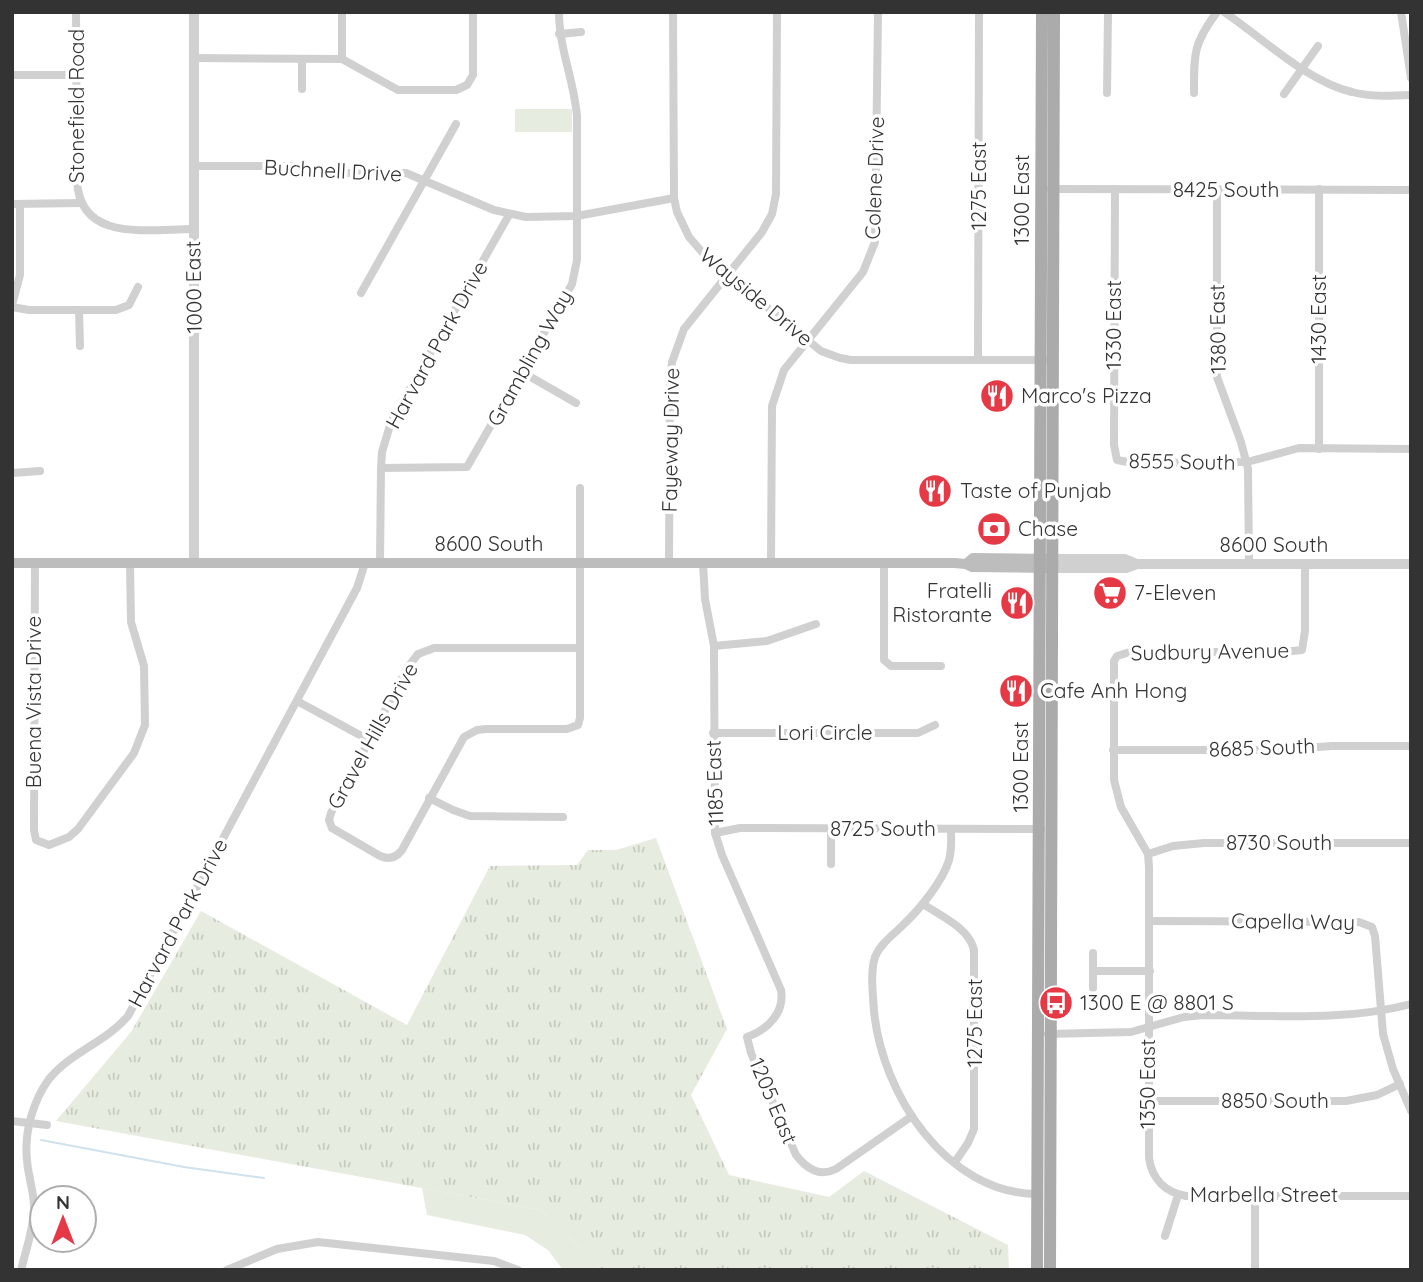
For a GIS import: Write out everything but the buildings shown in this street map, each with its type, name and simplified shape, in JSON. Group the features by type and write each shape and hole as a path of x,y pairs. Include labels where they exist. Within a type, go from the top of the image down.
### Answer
{"main road":[{"name":"1300 East","path":"1037,1270 1037,1194 1044,1034 1046,829 1047,189 1042,12"},
{"name":"1300 East","path":"1047,189 1054,12"},
{"name":"8600 South","path":"12,563 966,564 973,558 1047,563"},
{"name":"1300 East","path":"1044,1034 1050,1270"}],"street":[{"name":"Stonefield Road","path":"76,12 77,181 81,203 93,218 113,228 193,229"},
{"name":"1000 East","path":"194,12 194,562"},
{"path":"342,12 342,60"},
{"path":"193,58 342,60 398,90 450,91 463,88 472,75 473,12"},
{"name":"Grambling Way","path":"381,468 467,467 569,291 574,276 577,216 576,100 559,34 559,12"},
{"name":"Wayside Drive","path":"673,12 674,198 677,212 698,250 807,341 821,351 840,358 1047,360"},
{"name":"Fayeway Drive","path":"669,563 672,362 684,329 762,232 775,204 776,12"},
{"name":"Colene Drive","path":"771,563 772,406 784,370 863,272 875,242 878,12"},
{"name":"1275 East","path":"978,360 979,12"},
{"path":"1108,12 1108,93"},
{"path":"1194,93 1194,60 1199,38 1217,12"},
{"path":"1224,12 1324,82 1369,96 1411,95"},
{"path":"1237,21 1243,12"},
{"path":"1405,17 1411,78"},
{"path":"559,34 581,32"},
{"path":"1284,94 1318,46"},
{"path":"302,59 302,89"},
{"path":"12,75 78,75"},
{"path":"361,293 456,124"},
{"name":"Buchnell Drive","path":"193,166 297,166 333,173 396,172 426,181 509,215 577,216 674,198"},
{"name":"8425 South","path":"1047,189 1411,190"},
{"name":"1330 East","path":"1115,190 1116,460"},
{"name":"1380 East","path":"1217,190 1217,377 1247,463 1249,564"},
{"name":"1430 East","path":"1319,190 1319,449"},
{"path":"81,203 16,204 20,275 12,306 29,310 123,308 133,300 138,287"},
{"name":"Harvard Park Drive","path":"380,563 381,468 391,422 509,215"},
{"path":"79,310 80,346"},
{"path":"522,372 576,403"},
{"name":"8555 South","path":"1116,460 1133,463 1247,463 1289,450 1411,449"},
{"path":"12,473 40,471"},
{"path":"563,817 470,816 429,798 456,747 470,733 486,729 567,729 578,725 580,488"},
{"name":"8600 South","path":"1047,563 1125,559 1137,564 1411,564"},
{"name":"Buena Vista Drive","path":"35,563 34,830 36,840 50,845 69,837 78,829 134,752 143,735 144,666 131,622 130,564"},
{"name":"Harvard Park Drive","path":"21,1270 33,1220 33,1192 26,1149 29,1123 41,1091 55,1073 73,1057 117,1029 128,1016 361,580 365,563"},
{"name":"1185 East","path":"703,563 705,599 714,646 715,833 780,990 781,1006 777,1014 765,1028 747,1037"},
{"path":"884,564 884,660 891,666 942,666"},
{"name":"Sudbury Avenue","path":"1113,750 1113,668 1117,656 1130,652 1302,650 1305,631 1305,564"},
{"path":"714,646 766,641 816,624"},
{"name":"Gravel Hills Drive","path":"429,798 402,850 392,858 380,856 337,832 330,824 329,816 412,660 426,650 580,648"},
{"path":"297,701 369,740"},
{"name":"Lori Circle","path":"713,733 918,733 935,725"},
{"name":"8685 South","path":"1113,750 1278,750 1332,746 1411,746"},
{"path":"1113,750 1114,780 1121,807 1148,853"},
{"name":"8725 South","path":"715,833 740,828 1046,829"},
{"path":"831,828 831,864"},
{"path":"951,829 948,863 923,904 879,949 874,964 875,1023 887,1069 898,1093 912,1116 939,1148 954,1162 983,1181 1013,1193 1037,1194"},
{"name":"8730 South","path":"1148,853 1173,846 1205,843 1411,843"},
{"name":"1350 East","path":"1148,853 1148,1147"},
{"name":"1275 East","path":"923,904 972,939 974,950 974,1129 968,1143 954,1162"},
{"name":"Capella Way","path":"1150,921 1366,923 1376,936 1380,1011 1387,1051 1411,1111"},
{"path":"1093,953 1093,988"},
{"path":"1093,971 1150,971"},
{"path":"1044,1034 1116,1034 1202,1014 1337,1014 1380,1011 1411,1004"},
{"name":"1205 East","path":"747,1037 792,1147 802,1163 814,1171 830,1172 912,1116"},
{"name":"8850 South","path":"1148,1101 1346,1101 1377,1095 1399,1084"},
{"path":"12,1121 47,1125"},
{"name":"Marbella Street","path":"1148,1147 1151,1169 1156,1179 1178,1195 1411,1196"},
{"path":"1165,1237 1178,1195"},
{"path":"1255,1196 1255,1270"},
{"path":"227,1270 277,1249 318,1242 471,1263 501,1262 517,1269"}],"green space":[{"path":"515,109 572,109 572,132 515,132"},
{"path":"656,838 727,1029 691,1095 729,1175 829,1197 864,1171 1008,1245 1009,1270 603,1270 541,1210 56,1121 131,1032 201,911 407,1025 490,866 577,865 588,850 616,850"},
{"path":"422,1188 541,1210 603,1270 563,1270 548,1250 525,1235 427,1215"}],"waterway":[{"path":"41,1140 184,1167 264,1178"}],"place":[{"name":"Marco's Pizza","path":"997,396"},
{"name":"Taste of Punjab","path":"935,491"},
{"name":"Chase","path":"994,529"},
{"name":"7-Eleven","path":"1110,593"},
{"name":"Fratelli Ristorante","path":"1017,603"},
{"name":"Cafe Anh Hong","path":"1016,691"},
{"name":"1300 E @ 8801 S","path":"1056,1003"}]}
